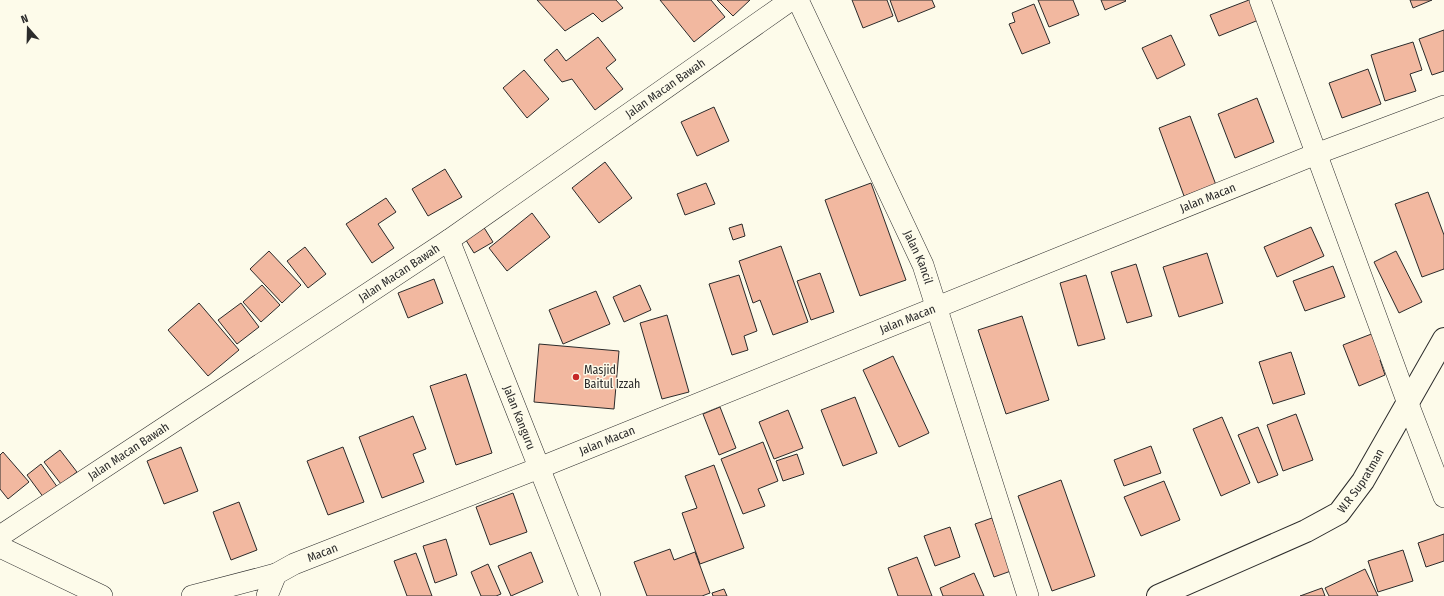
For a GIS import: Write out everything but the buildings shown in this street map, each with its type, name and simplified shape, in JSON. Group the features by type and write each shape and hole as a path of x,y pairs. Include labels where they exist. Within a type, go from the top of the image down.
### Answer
{"street":[{"name":"Jalan Macan Bawah","path":"0,536 449,240 791,0"},
{"name":"Jalan Kancil","path":"798,0 923,265 1028,596"},
{"path":"1260,0 1407,401 1444,497"},
{"name":"Jalan Macan","path":"371,534 539,468 936,306 1160,218 1316,154 1444,106"},
{"name":"Jalan Kanguru","path":"449,240 590,596"},
{"name":"W.R Supratman","path":"1158,596 1306,531 1339,513 1363,481 1407,401 1444,339"},
{"name":"Macan","path":"192,596 276,574 294,564 371,534"},
{"path":"0,547 102,596"},
{"path":"268,596 276,574"}],"place":[{"name":"Masjid Baitul Izzah","path":"576,377"}]}
